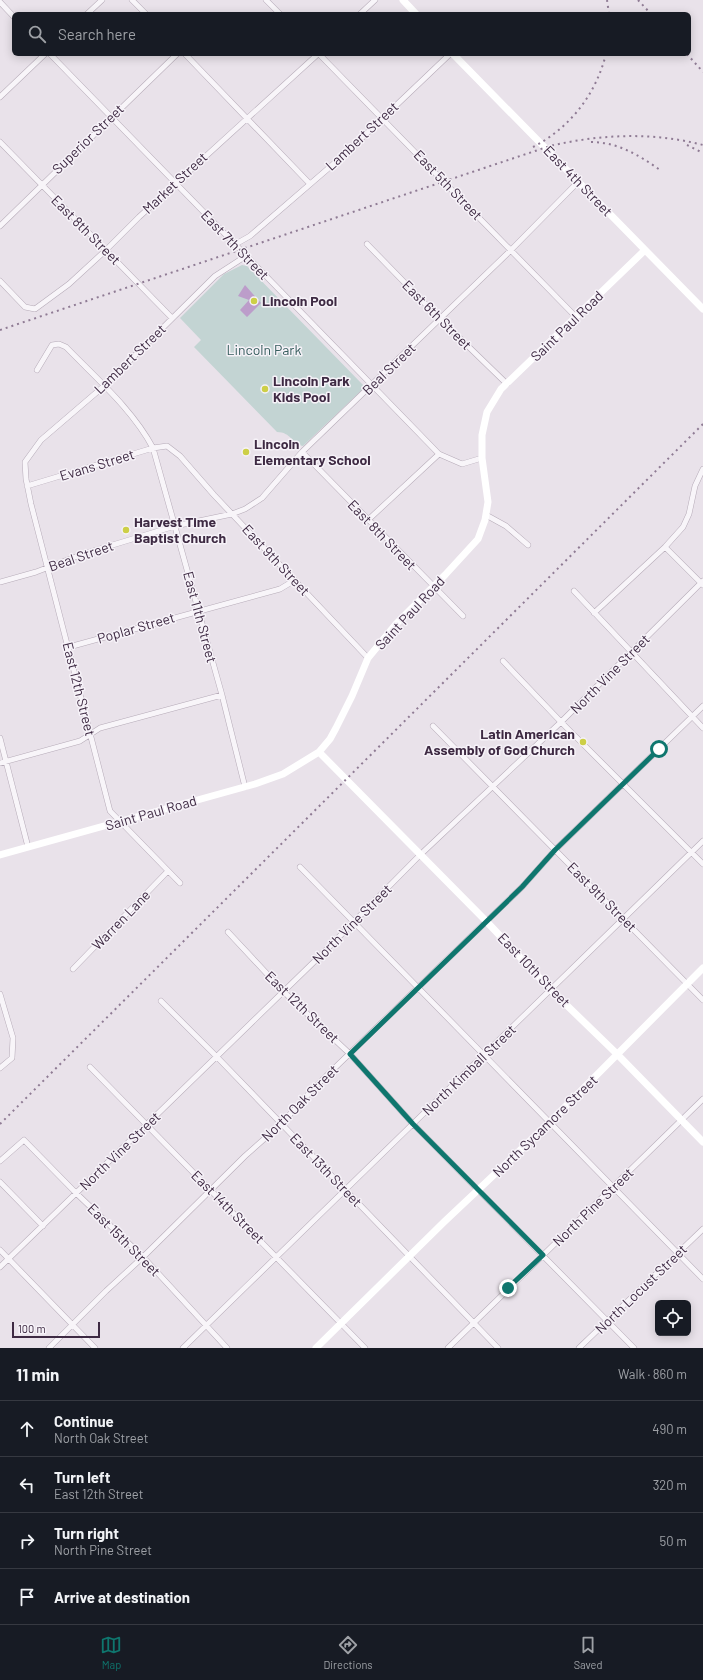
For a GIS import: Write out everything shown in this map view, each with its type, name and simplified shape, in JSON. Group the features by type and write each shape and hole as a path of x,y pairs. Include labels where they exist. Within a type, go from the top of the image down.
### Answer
{"main road":[{"path":"403,0 414,12"},
{"name":"East 4th Street","path":"455,56 703,309"},
{"name":"Saint Paul Road","path":"0,855 245,787 283,774 319,752 330,739 336,728 352,696 368,658 396,624 478,539 486,515 488,502 482,458 482,435 487,412 501,389 645,250"},
{"name":"East 10th Street","path":"319,752 487,922 551,990 617,1054 703,1142"},
{"name":"North Sycamore Street","path":"316,1348 550,1122 703,968"}],"street":[{"path":"89,12 102,0"},
{"path":"132,0 144,12"},
{"path":"266,0 278,12"},
{"path":"362,12 375,0"},
{"path":"0,2 12,15"},
{"path":"0,97 43,56"},
{"name":"East 7th Street","path":"52,56 234,245 439,454 462,464 482,458"},
{"name":"Superior Street","path":"0,226 175,56"},
{"path":"187,56 310,184"},
{"name":"Market Street","path":"0,281 25,307 35,309 69,284 175,183 316,56"},
{"name":"East 5th Street","path":"320,56 576,317"},
{"name":"Lambert Street","path":"234,245 250,236 310,184 448,56"},
{"name":"East 8th Street","path":"0,142 172,318"},
{"name":"Beal Street","path":"0,582 36,572 83,554 175,526 232,514 245,509 262,498 302,452 372,386 578,182"},
{"name":"East 6th Street","path":"367,244 440,319 507,384"},
{"name":"Lambert Street","path":"25,469 25,462 41,440 104,386 215,276 246,256"},
{"path":"37,370 52,345 59,344 66,347 104,386 137,424 153,448"},
{"name":"Evans Street","path":"27,486 153,448 167,446"},
{"name":"East 9th Street","path":"167,446 180,456 232,514 368,658"},
{"name":"East 11th Street","path":"153,448 222,695 245,787"},
{"name":"East 8th Street","path":"302,452 463,616"},
{"path":"368,520 439,454"},
{"name":"East 12th Street","path":"25,469 27,486 110,811 180,883"},
{"path":"594,614 665,547 682,527 689,514 695,486 703,469"},
{"path":"486,515 506,526 528,545"},
{"path":"665,547 702,583"},
{"name":"Poplar Street","path":"68,647 280,589 294,580"},
{"name":"North Vine Street","path":"0,1267 354,924 420,855 561,722 702,583"},
{"path":"574,591 594,614 703,728"},
{"path":"503,661 561,722 703,864"},
{"path":"0,763 80,741 91,736 100,728 222,695"},
{"name":"North Oak Street","path":"49,1348 106,1291 211,1191 245,1156 281,1124 314,1087 487,922 522,887 555,850 703,706"},
{"name":"East 9th Street","path":"433,726 703,1000"},
{"path":"0,738 28,847"},
{"name":"North Kimball Street","path":"183,1348 703,841"},
{"path":"300,867 354,924 419,987 703,1279"},
{"name":"Warren Lane","path":"73,969 168,871"},
{"name":"East 12th Street","path":"228,932 284,992 350,1054 413,1124 634,1348"},
{"path":"0,994 13,1038 12,1058 0,1068"},
{"name":"East 13th Street","path":"161,1001 498,1348"},
{"name":"East 14th Street","path":"90,1067 365,1348"},
{"name":"North Pine Street","path":"448,1348 703,1099"},
{"name":"East 15th Street","path":"0,1161 24,1140 76,1193 143,1257 227,1348"},
{"path":"0,1182 43,1226"},
{"name":"North Locust Street","path":"579,1348 703,1229"},
{"path":"0,1250 95,1348"}],"green space":[{"name":"Lincoln Park","path":"242,265 247,266 364,386 364,388 303,446 296,443 285,434 277,432 194,347 201,340 180,318 224,274"}],"shaded area":[{"name":"Lincoln Pool","path":"245,285 261,303 247,317 240,310 249,300 238,296"}],"railway":[{"path":"607,0 609,12"},
{"path":"638,0 649,12"},
{"path":"533,147 559,130 580,108 596,83 605,56"},
{"path":"689,56 703,72"},
{"path":"0,330 550,146 588,139 627,136 665,138 703,145"},
{"path":"591,142 610,144 627,150 660,170"},
{"path":"687,145 703,153"},
{"path":"0,1124 703,424"}],"place":[{"name":"Lincoln Pool","path":"254,301"},
{"name":"Lincoln Park Kids Pool","path":"265,389"},
{"name":"Lincoln Elementary School","path":"246,452"},
{"name":"Harvest Time Baptist Church","path":"126,530"},
{"name":"Latin American Assembly of God Church","path":"583,742"}],"route":[{"path":"508,1288 543,1255 413,1124 350,1054 487,922 522,887 555,850 659,749"}]}
